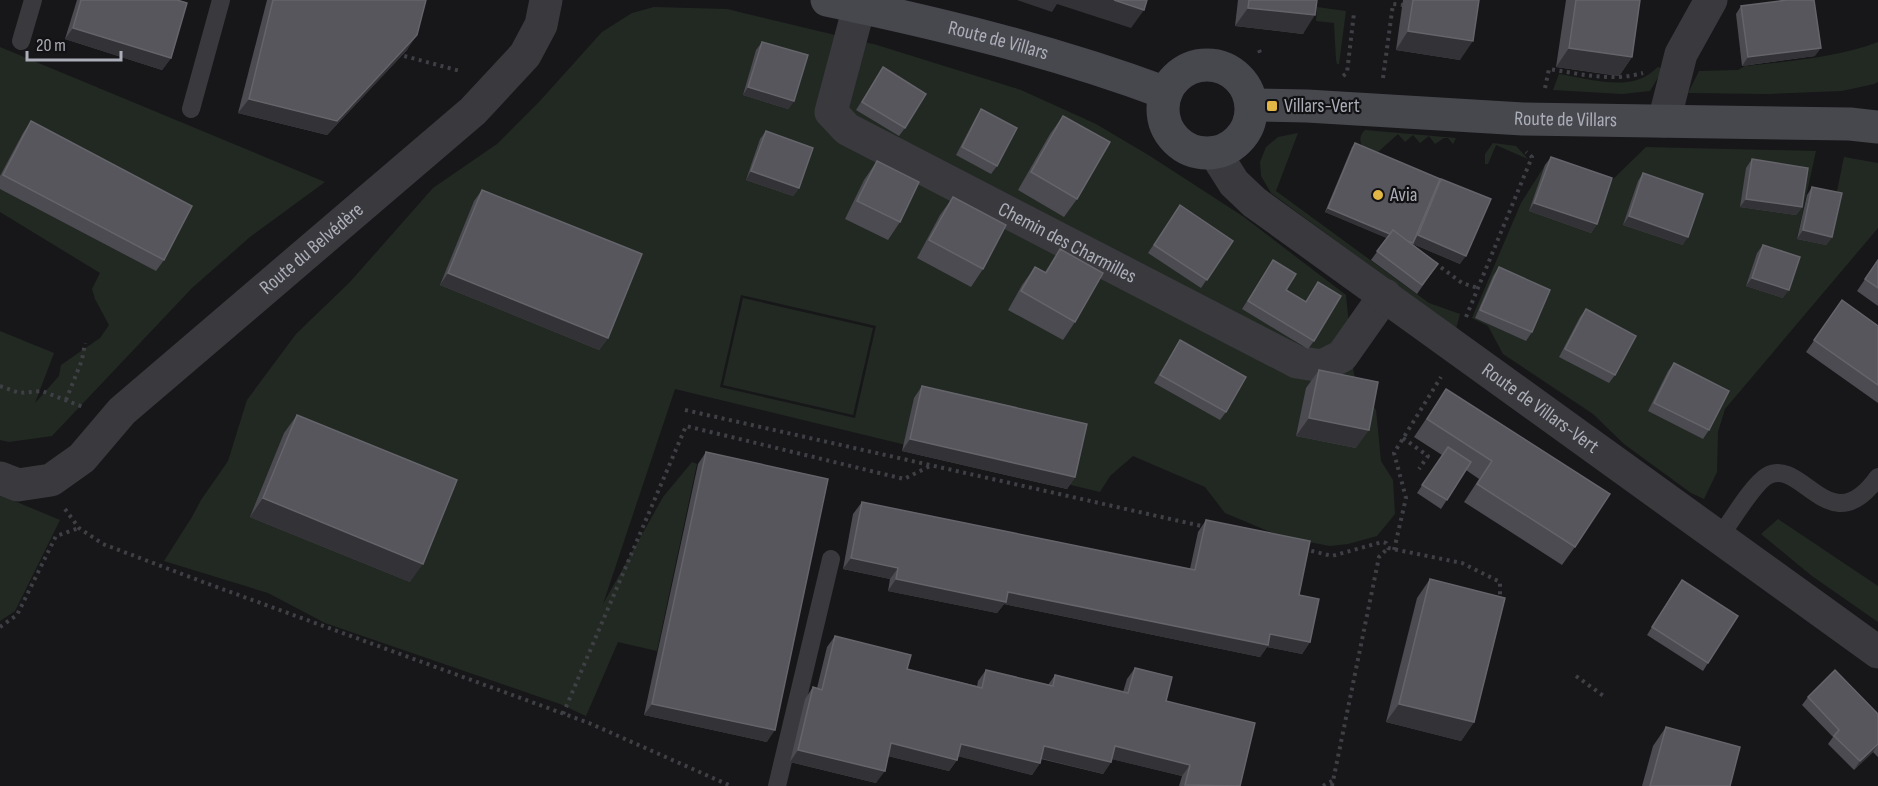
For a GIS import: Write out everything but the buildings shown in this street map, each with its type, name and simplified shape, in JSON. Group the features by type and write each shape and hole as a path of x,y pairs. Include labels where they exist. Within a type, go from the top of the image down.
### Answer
{"main road":[{"name":"Route de Villars","path":"827,0 1035,50 1166,93"},
{"path":"1214,64 1228,69 1240,78 1248,91 1252,105 1251,118 1246,131 1238,141 1215,153 1200,153 1185,147 1173,137 1165,123 1162,108 1173,80 1185,70 1199,65 1214,64"},
{"name":"Route de Villars","path":"1252,105 1307,106 1523,120 1850,124 1878,127"}],"street":[{"name":"Route du Belvédère","path":"51,480 82,458 122,411 473,111 525,55 541,26 546,0"},
{"path":"1664,121 1681,54 1711,0"},
{"name":"Chemin des Charmilles","path":"859,7 831,112 848,129 1297,362 1322,366 1342,356 1385,295"},
{"name":"Route de Villars-Vert","path":"1215,153 1234,183 1254,202 1878,652"},
{"path":"0,478 18,485 51,480"}],"lane":[{"path":"21,41 33,0"},
{"path":"191,109 221,0"},
{"path":"1719,538 1766,476 1781,474 1793,478 1822,497 1835,502 1848,503 1868,492 1878,477"},
{"path":"777,786 831,559"}],"path":[{"path":"1383,79 1393,4 1403,5"},
{"path":"1347,73 1354,13"},
{"path":"1259,50 1261,56"},
{"path":"387,52 460,71"},
{"path":"1543,97 1549,69 1626,78 1645,72 1658,63 1676,67"},
{"path":"1466,316 1532,157 1525,152 1522,144"},
{"path":"1429,259 1462,283 1478,288"},
{"path":"66,400 82,360 85,343"},
{"path":"1394,550 1406,498 1394,453 1445,371"},
{"path":"0,386 19,393 42,391 86,409"},
{"path":"685,411 1217,530"},
{"path":"563,714 686,426 904,479 930,466"},
{"path":"1403,438 1428,456 1419,470"},
{"path":"51,480 63,507 79,528 103,543 203,582 590,723 731,786"},
{"path":"0,627 16,615 56,536 79,528"},
{"path":"1298,548 1332,556 1382,542 1386,543 1388,549"},
{"path":"1388,549 1462,563 1500,582 1500,603"},
{"path":"1323,786 1332,783 1379,557 1388,549"},
{"path":"1576,676 1605,697"}],"shaded area":[{"path":"654,7 727,9 877,45 1021,90 1096,124 1244,217 1346,295 1354,375 1376,410 1381,461 1393,480 1395,514 1377,536 1330,546 1282,537 1225,513 1205,487 1133,456 1110,476 1100,492 675,389 603,604 663,497 692,462 697,464 657,651 618,642 586,716 560,704 325,623 268,593 164,561 228,461 247,400 296,334 350,282 433,188 497,144 539,102 602,32 632,13","holes":["741,295 876,326 855,418 720,387"]},
{"path":"1317,7 1346,11 1339,64 1336,60 1334,23 1316,21"},
{"path":"1878,42 1878,82 1874,84 1842,91 1768,94 1688,93 1699,71 1738,70 1745,66 1846,52"},
{"path":"0,47 325,182 250,237 192,288 52,436 9,442 0,440 0,331 54,353 35,403 59,376 61,365 100,338 109,325 92,289 100,273 0,212"},
{"path":"1658,67 1663,69 1650,91 1622,94 1553,90 1559,74 1615,83 1636,80"},
{"path":"1365,130 1456,138 1453,144 1448,138 1444,138 1435,144 1429,136 1420,143 1413,135 1405,142 1398,134 1378,152 1362,146 1360,137"},
{"path":"1298,133 1276,191 1429,303 1460,314 1456,329 1271,193 1261,176 1260,162 1266,147 1278,137"},
{"path":"1493,143 1516,146 1528,159 1496,145 1488,164 1485,164 1485,154"},
{"path":"1646,147 1816,151 1797,238 1826,245 1844,157 1878,163 1878,228 1725,409 1718,432 1717,472 1704,499 1691,493 1624,444 1593,414 1503,354 1488,326 1472,318 1521,203 1545,165 1606,186"},
{"path":"743,298 873,328 853,415 723,385"},
{"path":"0,495 60,520 15,611 0,621"},
{"path":"1778,519 1878,586 1878,622 1812,576 1761,534"}],"place":[{"name":"Villars-Vert","path":"1272,106"},
{"name":"Avia","path":"1378,195"}]}
